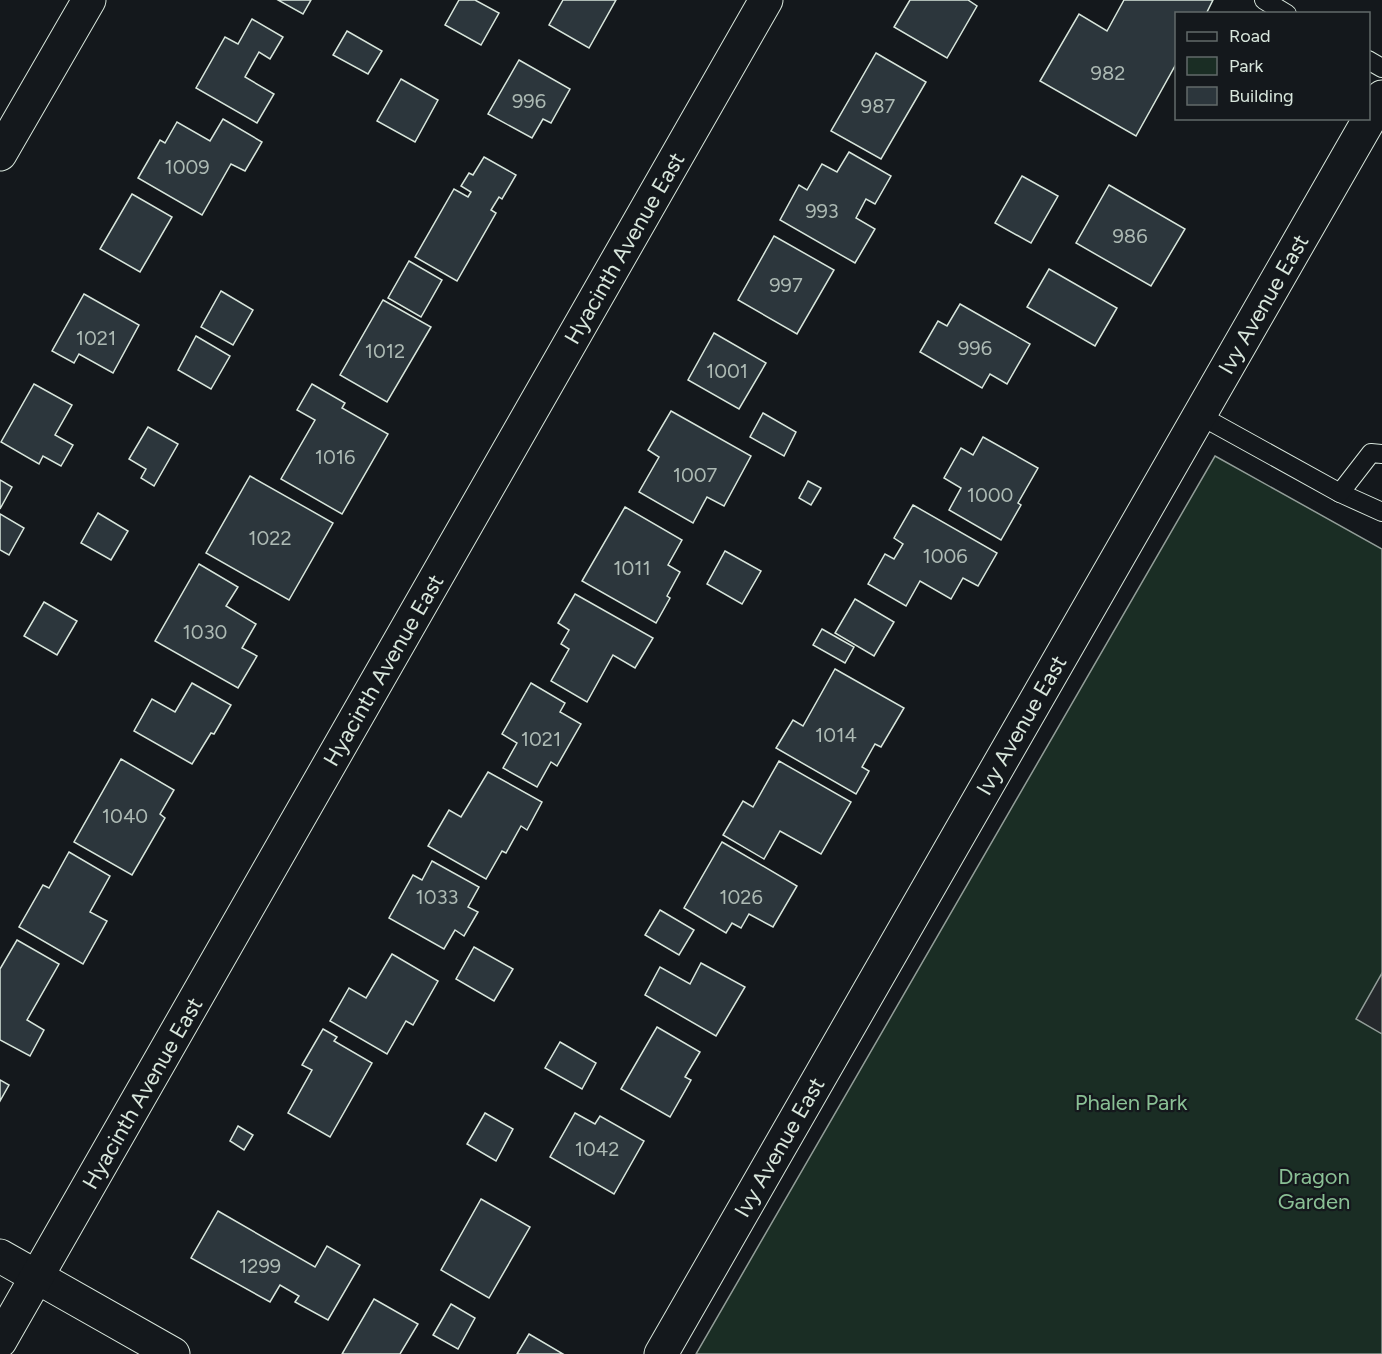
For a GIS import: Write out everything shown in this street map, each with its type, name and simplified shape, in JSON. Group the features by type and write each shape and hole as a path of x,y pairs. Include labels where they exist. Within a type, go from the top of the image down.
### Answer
{"street":[{"path":"0,154 89,0"},
{"name":"Hyacinth Avenue East","path":"0,1341 766,0"},
{"name":"Ivy Avenue East","path":"1370,118 1382,97"},
{"name":"Ivy Avenue East","path":"661,1354 1369,120"},
{"path":"0,1256 173,1354"}],"lane":[{"path":"1264,0 1284,12"},
{"path":"1199,415 1340,493 1382,512"},
{"path":"1340,493 1371,453 1382,454"}],"green space":[{"name":"Phalen Park","path":"1215,456 1382,549 1382,1354 696,1354"}],"shaded area":[{"path":"1382,973 1382,1034 1356,1019"}],"building":[{"path":"278,0 311,0 303,14"},
{"path":"459,0 475,0 499,13 481,45 445,25"},
{"path":"563,0 616,0 589,48 549,25"},
{"path":"910,0 968,0 977,6 947,58 894,27"},
{"path":"1124,0 1213,0 1207,12 1175,12 1175,66 1136,136 1040,81 1079,14 1107,31"},
{"path":"252,19 283,37 270,59 259,52 245,77 274,94 257,123 196,88 225,37 238,44"},
{"path":"347,31 382,51 368,74 333,55"},
{"path":"876,53 926,82 881,159 831,131"},
{"path":"519,60 570,89 551,123 543,119 532,138 488,114"},
{"path":"401,79 438,100 415,142 377,121"},
{"path":"223,119 262,142 245,171 231,164 202,215 138,178 160,140 165,143 177,122 210,141"},
{"path":"849,152 891,176 875,204 866,199 856,218 875,229 855,263 780,220 799,185 807,190 822,164 837,172"},
{"path":"484,157 516,175 502,199 499,197 491,210 496,213 457,281 415,257 454,189 468,197 471,192 461,186 469,173 473,175"},
{"path":"1022,176 1058,196 1031,243 995,223"},
{"path":"1109,185 1185,229 1151,286 1076,243"},
{"path":"132,194 172,217 140,272 100,249"},
{"path":"774,236 834,270 797,334 738,300"},
{"path":"409,261 442,280 421,317 388,298"},
{"path":"1049,269 1117,308 1095,346 1027,307"},
{"path":"221,291 253,310 233,345 201,327"},
{"path":"84,294 139,325 113,373 79,354 74,363 52,351"},
{"path":"383,300 431,327 387,402 340,375"},
{"path":"960,304 1030,344 1007,384 990,374 982,388 920,352 938,321 947,326"},
{"path":"714,333 766,363 739,409 688,380"},
{"path":"196,336 230,356 211,389 178,370"},
{"path":"34,384 72,405 55,435 73,445 61,466 43,456 39,464 1,442"},
{"path":"312,384 345,403 342,408 388,434 342,514 281,479 315,420 297,410"},
{"path":"671,411 751,456 724,506 707,497 693,523 639,492 659,457 648,450"},
{"path":"763,413 796,432 784,456 750,437"},
{"path":"148,427 178,444 154,486 141,478 146,469 129,459"},
{"path":"983,437 1038,468 1001,540 949,510 961,488 944,478 961,448 973,455"},
{"path":"250,476 333,523 289,600 206,553"},
{"path":"0,480 12,487 0,509"},
{"path":"808,481 821,488 811,505 799,498"},
{"path":"913,505 997,553 978,586 963,578 951,599 920,581 906,606 868,584 885,554 894,559 903,544 894,538"},
{"path":"625,507 682,540 668,565 680,572 667,596 670,598 656,623 582,581"},
{"path":"98,513 128,531 111,560 81,543"},
{"path":"0,514 24,528 9,555 0,550"},
{"path":"725,551 761,571 742,604 707,584"},
{"path":"199,564 238,587 226,606 256,624 242,648 257,656 238,688 155,641"},
{"path":"575,594 653,638 635,668 613,655 587,702 551,681 569,649 561,644 569,630 558,623"},
{"path":"855,599 894,622 874,656 835,633"},
{"path":"44,602 77,621 57,655 24,636"},
{"path":"822,629 854,647 845,663 813,645"},
{"path":"835,669 904,708 881,747 875,744 862,767 869,771 856,794 776,748 793,720 803,726"},
{"path":"192,683 231,705 214,734 211,733 192,764 134,731 152,699 175,712"},
{"path":"531,683 565,703 560,712 581,724 557,766 551,762 537,787 503,768 517,743 502,734"},
{"path":"121,759 174,790 160,814 165,818 132,875 74,842"},
{"path":"779,761 851,802 821,854 780,831 764,859 723,835 743,801 753,807"},
{"path":"488,772 542,802 527,830 521,826 506,853 502,851 486,879 428,846 449,810 461,817"},
{"path":"722,842 797,886 773,927 749,914 741,928 732,923 726,933 684,908"},
{"path":"69,852 110,876 90,912 107,921 83,964 19,927 43,885 49,888"},
{"path":"432,861 479,887 468,907 478,912 464,936 455,930 444,949 389,918 413,875 422,880"},
{"path":"660,910 694,930 679,955 645,935"},
{"path":"17,940 59,964 27,1020 44,1030 30,1056 0,1040 0,969"},
{"path":"474,947 513,969 494,1001 456,979"},
{"path":"392,954 438,981 413,1025 406,1021 387,1054 330,1021 349,988 366,998"},
{"path":"701,963 745,987 716,1036 645,995 660,967 690,984"},
{"path":"657,1027 700,1052 685,1077 691,1080 670,1117 621,1089"},
{"path":"323,1029 337,1037 334,1041 372,1063 330,1137 288,1113 312,1070 302,1065"},
{"path":"560,1042 596,1063 582,1089 545,1068"},
{"path":"0,1080 9,1085 0,1101"},
{"path":"485,1113 513,1129 496,1161 467,1144"},
{"path":"575,1113 595,1124 600,1116 644,1141 614,1194 550,1157"},
{"path":"238,1126 253,1135 244,1150 230,1141"},
{"path":"481,1199 530,1227 489,1298 441,1270"},
{"path":"218,1211 315,1267 327,1246 360,1265 328,1320 295,1302 299,1296 280,1285 270,1302 191,1258"},
{"path":"374,1299 418,1324 400,1354 342,1354"},
{"path":"451,1304 475,1318 458,1349 433,1335"},
{"path":"529,1334 563,1354 517,1354"}],"park label":[{"name":"Dragon Garden","path":"1314,1188"}]}
